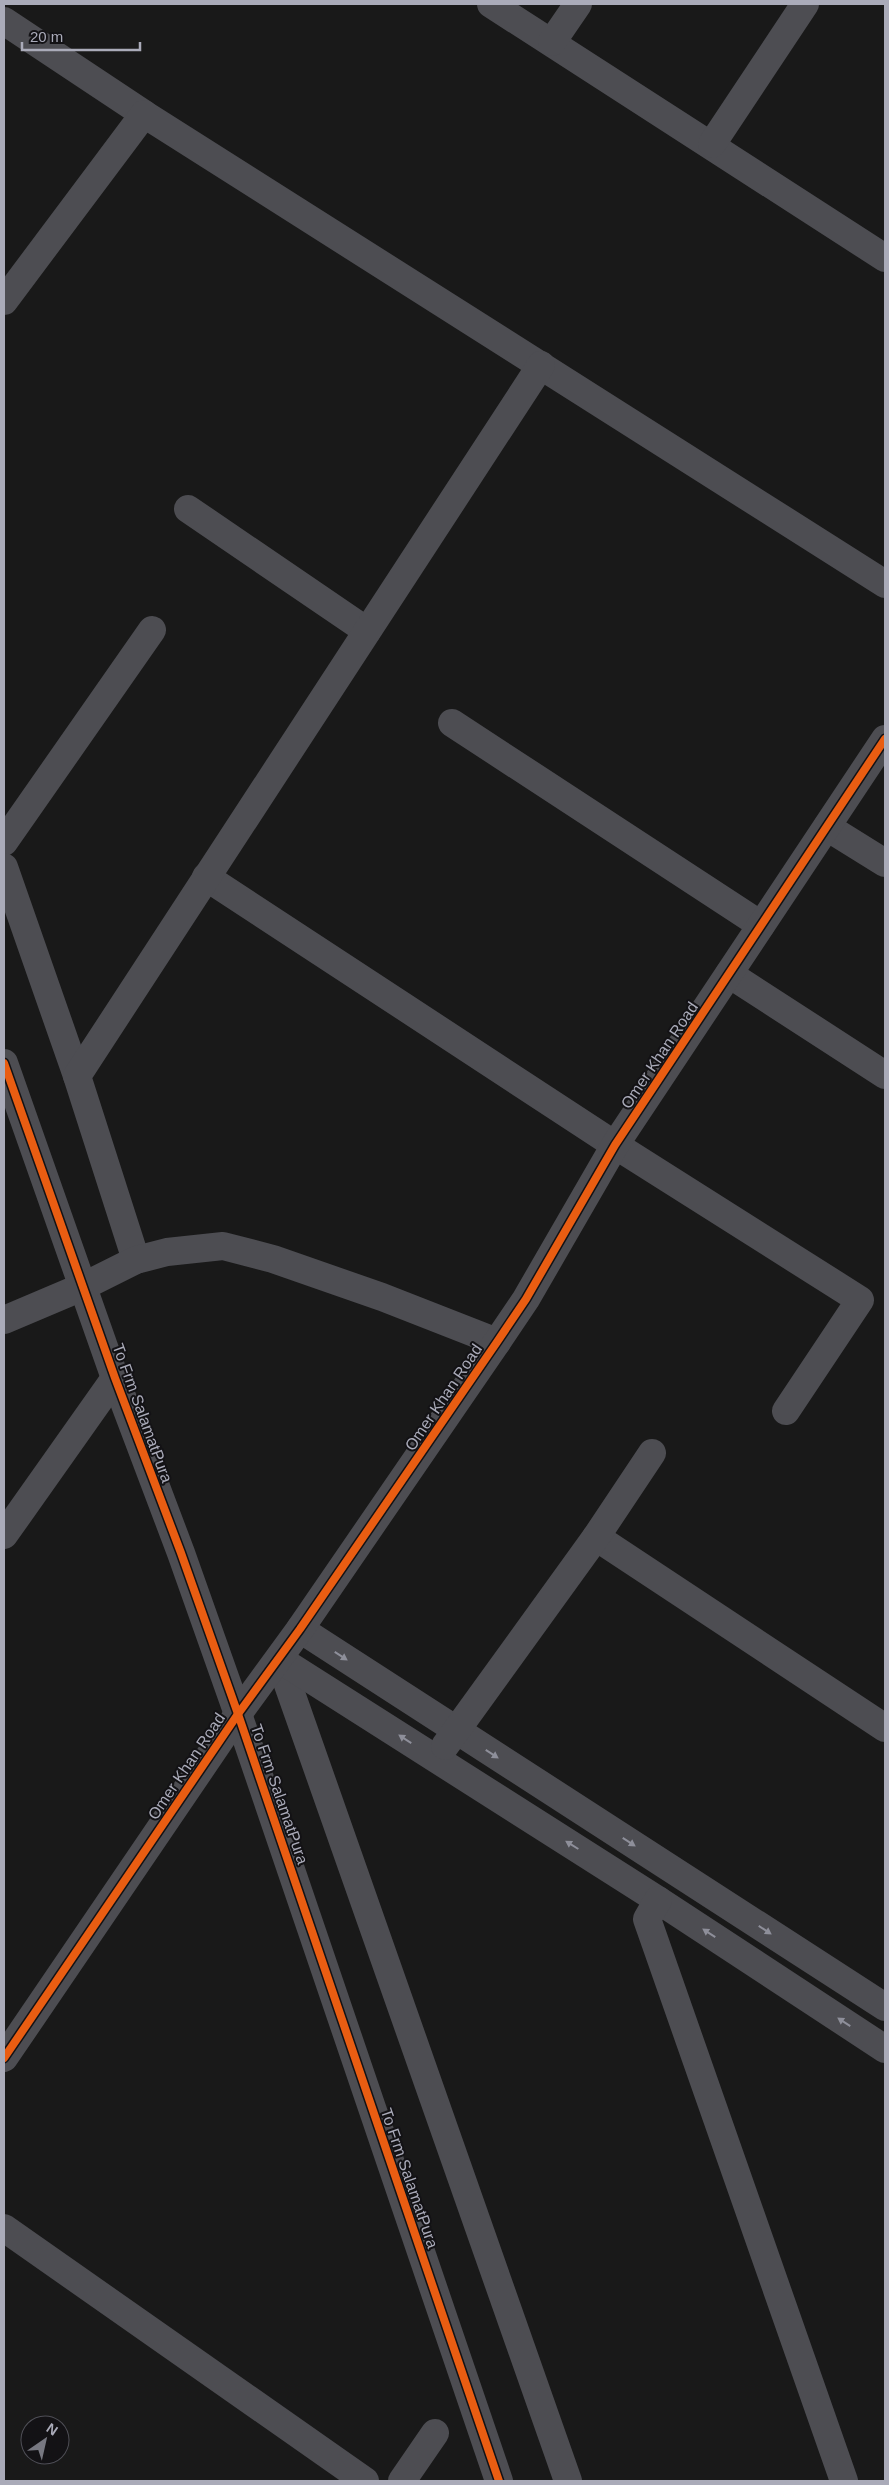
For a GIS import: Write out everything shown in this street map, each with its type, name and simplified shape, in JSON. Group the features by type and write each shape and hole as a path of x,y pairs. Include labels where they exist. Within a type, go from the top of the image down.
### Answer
{"street":[{"path":"491,4 883,252"},
{"path":"552,42 578,4"},
{"path":"712,144 805,4"},
{"path":"4,21 144,114 885,584"},
{"path":"4,302 144,114"},
{"path":"77,1076 541,365"},
{"path":"188,508 367,631"},
{"path":"4,842 152,630"},
{"path":"452,723 761,925"},
{"name":"Omer Khan Road","path":"4,2058 238,1714 300,1629 526,1299 615,1145 885,739"},
{"path":"827,827 885,863"},
{"path":"4,867 77,1076 136,1260"},
{"path":"206,877 615,1145 860,1300 786,1411"},
{"path":"728,974 885,1075"},
{"name":"To Frm SalamatPura","path":"4,1063 114,1378 178,1544 238,1714 499,2481"},
{"path":"4,1320 82,1288 136,1260 167,1252 223,1246 273,1259 382,1296 497,1342"},
{"path":"4,1535 13,1502 114,1378"},
{"path":"436,1759 596,1537 652,1453"},
{"path":"596,1537 885,1728"},
{"path":"300,1629 885,2007"},
{"path":"279,1658 658,1900 885,2049"},
{"path":"279,1658 568,2481"},
{"path":"658,1900 647,1919 844,2481"},
{"path":"4,2228 366,2481"},
{"path":"402,2481 435,2433"}],"cycle path":[{"path":"4,2058 238,1714 300,1629 526,1299 615,1145 885,739"},
{"path":"4,1063 115,1378 181,1553 238,1714 499,2481"}]}
